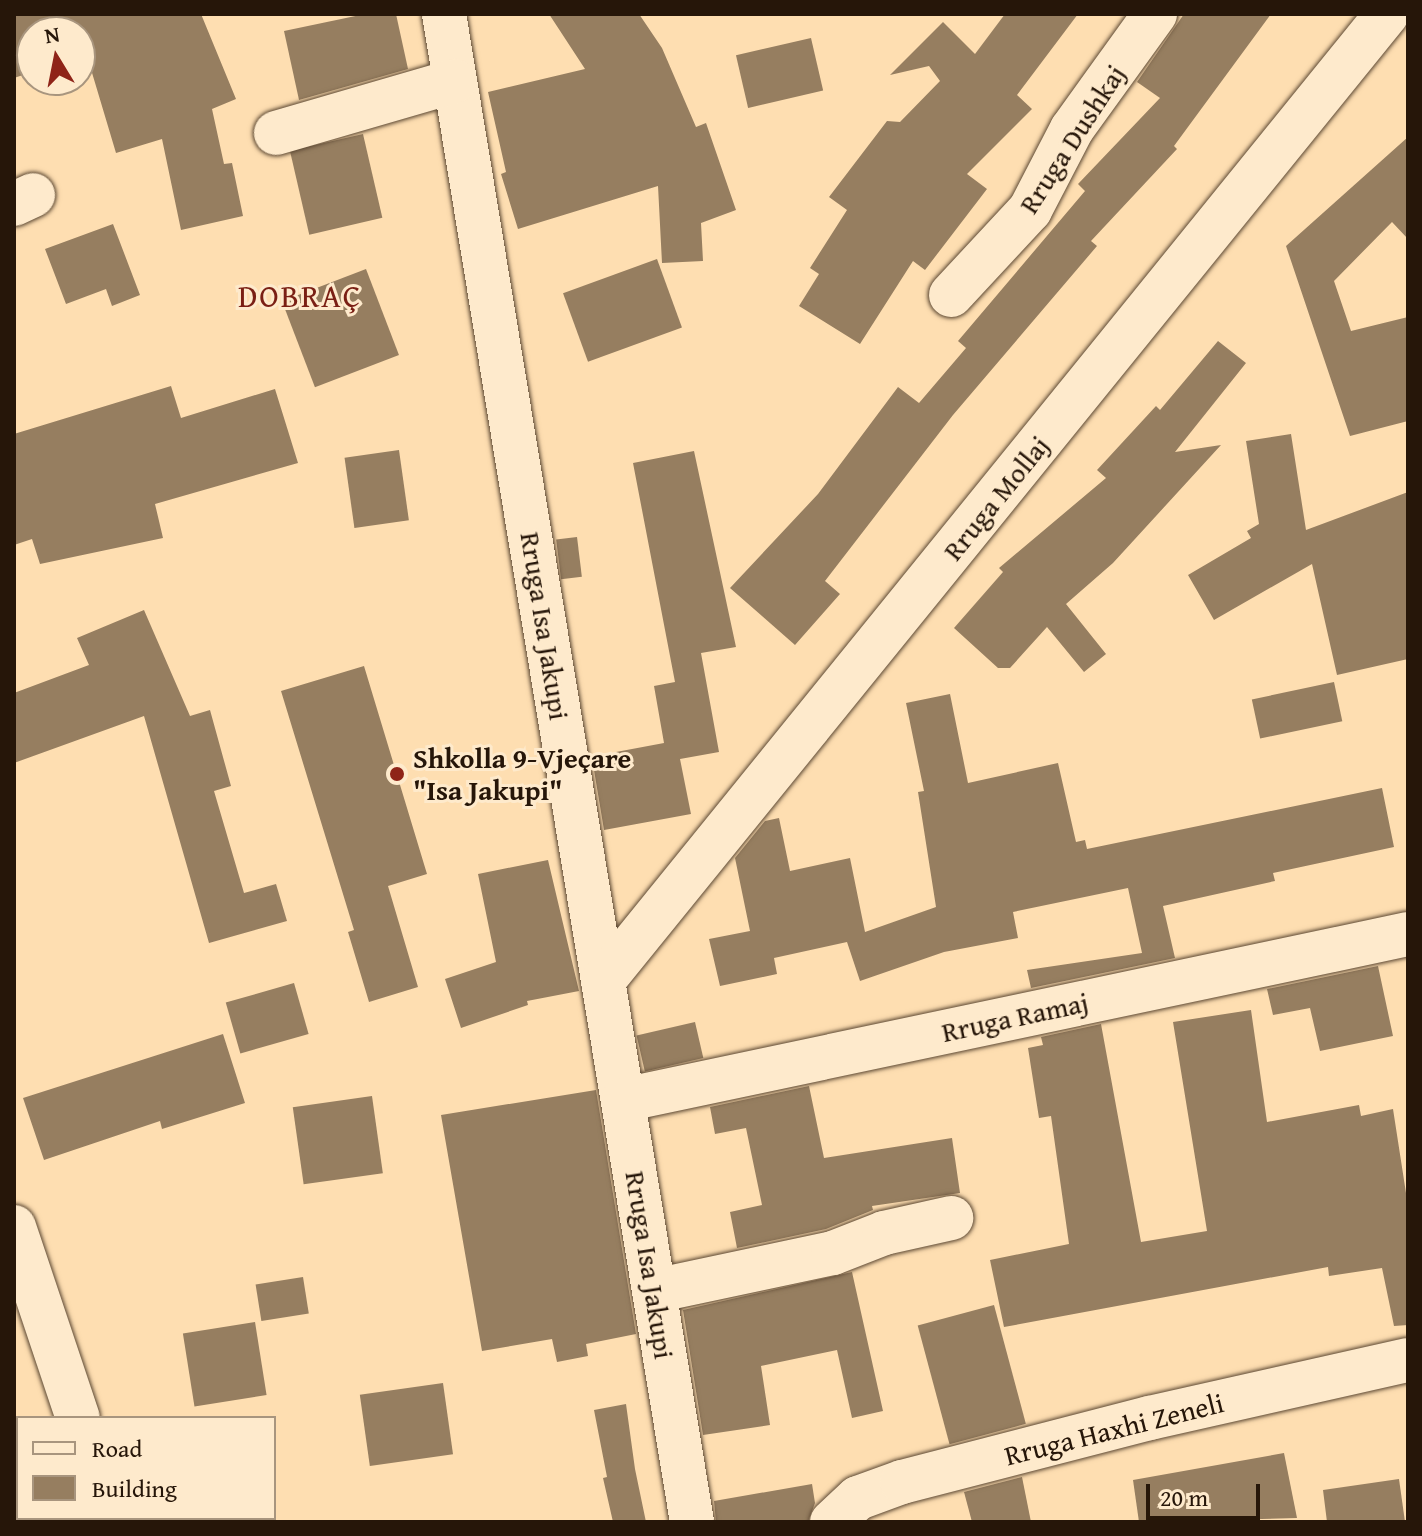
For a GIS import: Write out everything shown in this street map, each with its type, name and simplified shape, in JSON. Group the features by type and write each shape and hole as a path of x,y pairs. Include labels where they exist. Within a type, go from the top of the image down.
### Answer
{"street":[{"name":"Rruga Dushkaj","path":"951,295 1030,210 1072,129 1155,14"},
{"name":"Rruga Mollaj","path":"603,981 1387,14"},
{"name":"Rruga Isa Jakupi","path":"452,17 455,81 692,1522"},
{"path":"276,133 455,81"},
{"name":"Rruga Ramaj","path":"623,1100 1408,934"},
{"path":"654,1291 833,1253 884,1233 951,1218"},
{"path":"14,1227 77,1416"},
{"name":"Rruga Haxhi Zeneli","path":"832,1522 858,1498 902,1482 1150,1418 1408,1360"}],"building":[{"path":"14,14 201,14 236,99 212,109 224,164 232,163 243,216 181,230 162,139 116,153 96,86 96,16 16,16 14,78"},
{"path":"365,14 396,14 408,69 299,100 284,31"},
{"path":"549,14 639,14 662,48 696,127 706,123 736,210 701,223 703,261 662,263 658,186 518,229 501,174 506,172 488,92 585,69"},
{"path":"1005,14 1078,14 1017,95 1032,109 967,174 987,189 925,270 913,261 860,344 799,306 819,274 810,268 847,210 829,197 887,121 900,122 940,81 929,66 890,75 943,22 975,54"},
{"path":"1184,14 1271,14 1174,146 1177,149 1091,241 1097,246 953,415 825,581 840,594 795,645 730,588 818,494 898,387 919,403 966,348 958,341 1085,191 1078,184 1160,98 1137,82"},
{"path":"811,38 823,91 748,108 736,55"},
{"path":"363,134 382,218 309,235 290,151"},
{"path":"1408,137 1408,239 1392,222 1334,281 1351,331 1408,317 1408,421 1350,436 1286,246"},
{"path":"113,224 140,295 112,306 106,289 66,304 45,249"},
{"path":"657,259 682,328 588,362 563,293"},
{"path":"366,269 399,355 315,387 282,301"},
{"path":"1218,341 1246,363 1175,452 1221,445 1113,563 1066,604 1106,654 1084,672 1047,627 1010,668 998,668 954,628 1003,572 999,568 1106,478 1097,470 1156,406 1160,410"},
{"path":"171,386 181,418 275,389 298,463 155,504 163,538 40,564 32,539 14,545 14,434"},
{"path":"1291,434 1306,530 1408,492 1408,659 1337,675 1312,564 1214,620 1188,575 1251,538 1247,531 1259,524 1246,441"},
{"path":"399,450 409,520 354,528 345,458"},
{"path":"694,451 736,647 701,653 719,752 680,759 691,814 604,830 593,764 617,760 616,752 664,743 654,686 675,682 633,463"},
{"path":"577,537 582,577 561,579 556,540"},
{"path":"144,610 190,716 210,710 231,786 214,791 244,893 276,884 287,921 209,943 144,716 14,763 14,693 89,665 77,638"},
{"path":"364,666 427,874 388,886 418,987 369,1002 348,932 354,930 281,691"},
{"path":"1334,682 1342,721 1260,739 1252,699"},
{"path":"950,694 968,783 1058,763 1076,842 1085,840 1087,849 1382,788 1394,847 1273,873 1275,881 1163,906 1175,958 1031,988 1027,970 1142,953 1128,888 1013,912 1018,938 944,952 860,981 847,942 774,958 777,974 720,986 709,939 750,931 735,858 765,821 779,818 790,871 850,858 865,932 936,907 918,792 924,791 906,703"},
{"path":"548,860 579,991 527,1001 528,1005 461,1028 445,979 496,962 478,874"},
{"path":"1378,966 1393,1036 1320,1051 1310,1008 1273,1015 1267,989"},
{"path":"294,983 309,1034 240,1054 226,1003"},
{"path":"1251,1010 1267,1122 1359,1105 1361,1116 1393,1109 1408,1206 1408,1325 1394,1326 1382,1268 1329,1276 1328,1267 1004,1327 990,1260 1069,1244 1051,1116 1039,1118 1028,1048 1043,1045 1041,1037 1101,1024 1141,1242 1207,1231 1173,1022"},
{"path":"695,1022 703,1058 645,1072 637,1035"},
{"path":"223,1034 245,1103 162,1129 160,1121 44,1160 23,1098"},
{"path":"809,1086 824,1158 952,1138 960,1193 872,1206 873,1210 826,1229 737,1248 730,1212 762,1205 746,1128 715,1134 710,1107"},
{"path":"596,1090 636,1334 586,1344 588,1356 557,1362 552,1339 482,1351 441,1115"},
{"path":"372,1096 383,1173 304,1184 293,1107"},
{"path":"852,1272 883,1411 852,1418 837,1350 761,1366 770,1425 703,1435 683,1310"},
{"path":"303,1277 309,1314 261,1321 256,1285"},
{"path":"994,1305 1026,1424 950,1444 918,1325"},
{"path":"255,1322 267,1395 194,1407 183,1333"},
{"path":"443,1383 453,1454 370,1466 360,1395"},
{"path":"626,1404 646,1522 613,1522 603,1478 607,1477 594,1410"},
{"path":"1284,1453 1297,1518 1139,1522 1133,1480"},
{"path":"1022,1477 1031,1522 972,1522 964,1492"},
{"path":"1399,1479 1405,1522 1327,1522 1323,1490"},
{"path":"812,1484 815,1503 808,1522 716,1522 714,1501"}],"place":[{"name":"Shkolla 9-Vjeçare \"Isa Jakupi\"","path":"397,774"}],"district":[{"name":"DOBRAÇ","path":"300,296"}]}
